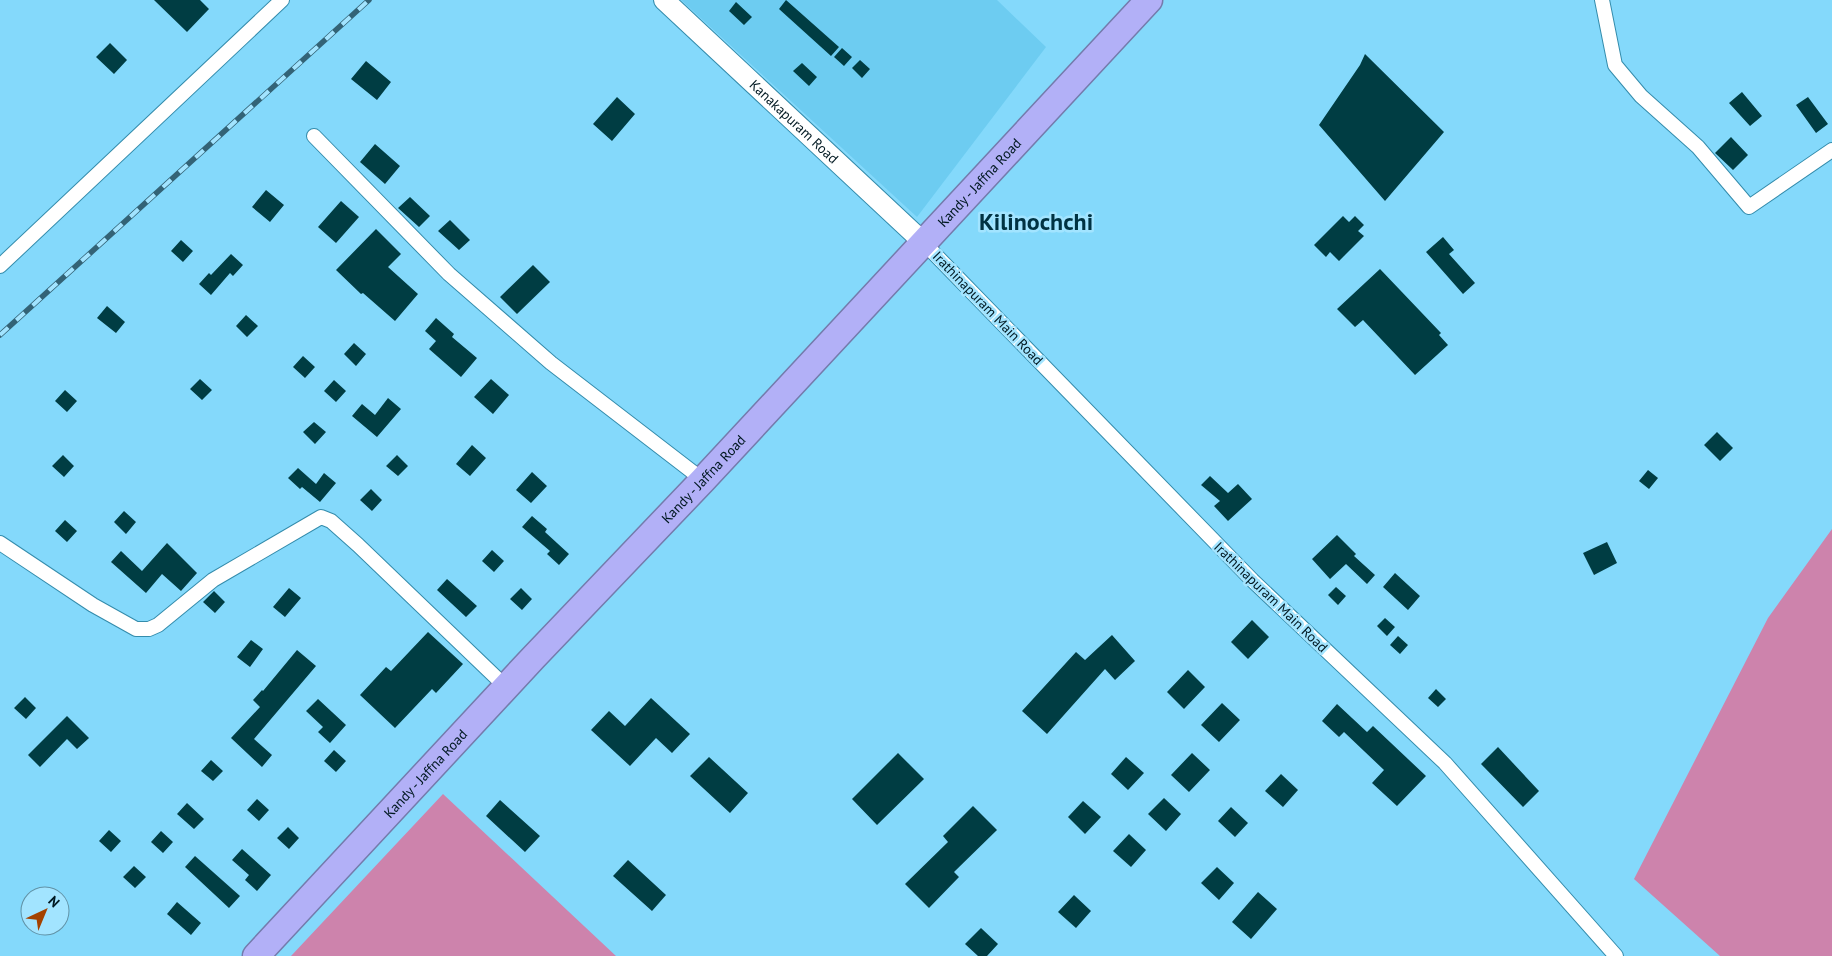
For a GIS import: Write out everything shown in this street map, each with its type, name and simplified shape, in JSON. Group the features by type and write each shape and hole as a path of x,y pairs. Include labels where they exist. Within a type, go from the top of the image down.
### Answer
{"highway":[{"name":"Kandy - Jaffna Road","path":"256,956 506,687 703,480 1149,0"}],"street":[{"path":"0,266 282,0"},
{"name":"Kanakapuram Road","path":"664,0 923,242"},
{"path":"1602,0 1615,64 1641,96 1698,148 1749,207 1832,150"},
{"path":"314,136 449,274 551,363 703,480"},
{"name":"Irathinapuram Main Road","path":"923,242 1252,580 1445,763 1616,956"},
{"path":"0,543 93,605 136,629 149,629 158,625 213,580 321,517 331,521 358,545 506,687"}],"shaded area":[{"path":"681,0 997,0 1046,47 917,217"},
{"path":"1832,529 1832,956 1720,956 1634,879 1768,618"},
{"path":"443,794 616,956 291,956"}],"building":[{"path":"154,0 200,0 209,9 187,32"},
{"path":"786,0 839,47 831,56 779,9"},
{"path":"736,2 752,17 744,25 729,11"},
{"path":"110,43 127,60 114,74 96,57"},
{"path":"842,48 852,57 844,66 834,57"},
{"path":"1365,54 1444,132 1385,201 1319,125 1360,65"},
{"path":"860,60 870,69 862,78 852,68"},
{"path":"366,61 391,82 377,100 351,79"},
{"path":"802,63 817,77 809,86 793,71"},
{"path":"1742,92 1762,116 1750,126 1729,103"},
{"path":"617,97 635,114 612,141 593,124"},
{"path":"1808,97 1828,124 1816,133 1796,105"},
{"path":"1731,137 1748,155 1733,170 1715,153"},
{"path":"375,144 400,166 385,184 360,162"},
{"path":"266,190 284,205 270,222 252,207"},
{"path":"410,197 430,216 419,227 398,208"},
{"path":"341,201 359,217 336,243 318,227"},
{"path":"1343,216 1349,222 1355,216 1364,225 1358,231 1364,236 1339,261 1330,252 1326,257 1314,245"},
{"path":"450,220 470,240 459,250 438,231"},
{"path":"376,229 401,254 388,267 418,294 395,321 363,293 361,294 336,270"},
{"path":"1443,237 1454,250 1449,254 1475,283 1463,294 1426,252"},
{"path":"181,240 193,251 183,262 171,251"},
{"path":"231,254 243,265 233,276 230,273 211,295 199,284 209,273 211,275"},
{"path":"533,265 550,282 517,314 500,297"},
{"path":"1380,269 1441,333 1439,335 1448,345 1415,375 1363,320 1355,327 1337,309"},
{"path":"107,306 125,322 116,333 97,318"},
{"path":"246,315 258,326 247,337 236,326"},
{"path":"436,318 454,334 452,337 477,358 461,377 429,349 436,341 425,331"},
{"path":"354,343 366,354 356,366 344,354"},
{"path":"303,356 315,367 305,378 293,367"},
{"path":"200,379 212,390 202,400 190,389"},
{"path":"491,379 509,395 493,414 474,397"},
{"path":"334,380 346,391 336,402 324,391"},
{"path":"65,390 77,401 67,412 55,401"},
{"path":"388,398 401,409 377,437 352,416 362,404 375,415"},
{"path":"314,422 326,432 315,444 303,432"},
{"path":"1717,432 1733,448 1720,461 1704,445"},
{"path":"472,445 486,458 470,476 456,464"},
{"path":"63,455 74,466 64,477 52,466"},
{"path":"397,455 408,466 398,476 386,466"},
{"path":"298,468 316,484 324,473 336,483 320,502 302,487 300,489 288,478"},
{"path":"1648,470 1658,478 1649,489 1639,481"},
{"path":"532,472 547,486 531,503 516,490"},
{"path":"1210,476 1228,493 1238,484 1252,499 1228,521 1214,506 1220,501 1201,485"},
{"path":"371,489 382,500 372,511 360,500"},
{"path":"124,511 136,522 126,534 114,522"},
{"path":"532,516 547,529 545,532 569,554 559,565 547,554 550,551 522,527"},
{"path":"65,520 77,531 67,542 55,531"},
{"path":"1337,535 1356,554 1354,556 1375,575 1367,584 1346,564 1330,579 1312,559"},
{"path":"1607,542 1617,563 1594,575 1583,553"},
{"path":"167,543 197,573 181,591 162,574 146,593 111,562 121,551 142,571"},
{"path":"492,550 504,561 494,572 482,561"},
{"path":"1395,573 1420,596 1408,610 1383,587"},
{"path":"447,579 477,606 466,617 437,590"},
{"path":"1336,587 1346,596 1338,605 1328,595"},
{"path":"289,588 301,598 285,617 273,607"},
{"path":"521,588 532,599 522,610 510,599"},
{"path":"214,591 225,602 215,613 203,602"},
{"path":"1385,618 1395,627 1387,636 1377,626"},
{"path":"1252,620 1269,637 1248,659 1231,642"},
{"path":"428,632 463,664 436,693 432,689 395,728 360,695 386,667 391,671"},
{"path":"1112,635 1135,661 1115,680 1105,669 1047,734 1022,711 1076,652 1085,660"},
{"path":"1398,636 1408,645 1400,654 1390,645"},
{"path":"251,640 263,649 250,667 237,657"},
{"path":"297,650 316,666 254,739 272,755 262,767 231,738 260,707 253,700 263,691"},
{"path":"1188,670 1205,687 1184,709 1167,692"},
{"path":"1436,689 1446,699 1438,707 1428,698"},
{"path":"25,697 36,708 26,719 14,708"},
{"path":"651,698 690,734 672,753 656,738 630,766 591,730 609,711 625,726"},
{"path":"318,699 346,725 330,743 318,732 323,727 306,711"},
{"path":"1222,703 1240,720 1219,742 1201,725"},
{"path":"1337,704 1367,732 1373,726 1426,776 1397,806 1372,783 1384,770 1344,732 1339,737 1322,721"},
{"path":"67,716 89,738 77,749 67,739 40,767 28,755"},
{"path":"1498,747 1539,791 1523,807 1481,764"},
{"path":"334,750 346,761 336,772 324,761"},
{"path":"898,753 924,779 877,825 852,799"},
{"path":"1192,753 1210,770 1189,792 1171,775"},
{"path":"709,757 748,793 730,813 690,776"},
{"path":"1126,757 1144,773 1128,790 1111,774"},
{"path":"211,760 223,771 213,781 201,771"},
{"path":"1281,774 1298,790 1283,807 1265,791"},
{"path":"1164,798 1181,814 1166,831 1148,814"},
{"path":"257,799 269,810 259,821 247,810"},
{"path":"500,800 540,836 525,852 486,816"},
{"path":"1083,801 1101,817 1085,834 1068,817"},
{"path":"187,803 204,819 194,829 177,814"},
{"path":"973,806 997,830 954,872 959,877 929,908 905,884 948,842 943,836"},
{"path":"1231,807 1248,823 1235,837 1218,821"},
{"path":"288,827 299,838 289,849 277,838"},
{"path":"109,830 121,841 111,852 99,841"},
{"path":"161,831 173,842 163,853 151,842"},
{"path":"1129,834 1146,850 1131,867 1113,851"},
{"path":"242,849 271,875 257,891 245,880 249,875 232,860"},
{"path":"195,856 240,896 229,908 185,867"},
{"path":"628,860 666,895 652,911 613,876"},
{"path":"134,866 146,877 135,888 123,877"},
{"path":"1217,867 1234,883 1219,900 1201,883"},
{"path":"1258,892 1277,909 1251,939 1232,922"},
{"path":"1074,895 1091,911 1076,928 1058,912"},
{"path":"177,902 201,923 191,935 167,914"},
{"path":"981,928 998,944 987,956 978,956 965,944"}],"railway":[{"path":"0,335 369,0"}],"district":[{"name":"Kilinochchi","path":"1036,222"}]}
